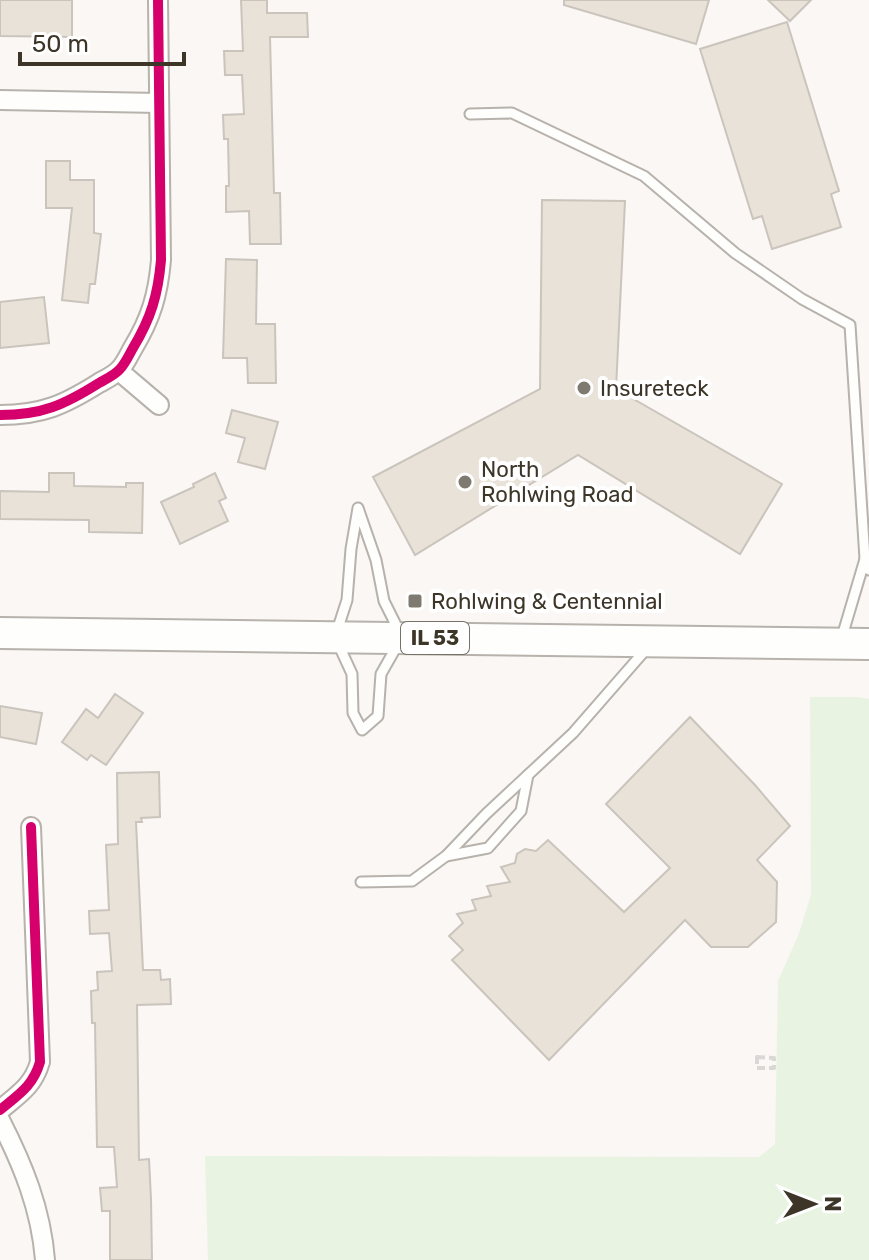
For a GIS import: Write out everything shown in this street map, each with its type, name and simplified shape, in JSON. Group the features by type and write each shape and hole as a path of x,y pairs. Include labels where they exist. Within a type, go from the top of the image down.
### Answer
{"main road":[{"name":"IL 53","path":"0,633 854,644"}],"street":[{"path":"0,415 18,415 55,407 119,371 155,305 161,260 158,0"},
{"path":"0,100 159,103"},
{"path":"119,371 159,405"},
{"path":"0,1110 27,1088 40,1062 31,827"},
{"path":"0,1120 30,1186 45,1260"}],"lane":[{"path":"470,114 512,113 644,176 735,253 802,299 850,325 865,559 854,644"},
{"path":"358,508 376,560 384,601 402,637 381,674 378,716 362,730 353,713 352,674 335,637 347,600 358,508"},
{"path":"865,559 869,570"},
{"path":"361,882 412,881 446,856 573,733 653,641"},
{"path":"446,856 488,848 521,811 528,775"}],"path":[{"path":"757,1057 774,1058 774,1068 757,1068 757,1057"}],"green space":[{"path":"810,697 869,699 869,1260 208,1260 205,1156 759,1157 775,1144 778,981 798,936 811,895"}],"building":[{"path":"0,0 72,0 72,37 0,36"},
{"path":"241,0 267,0 267,13 307,13 308,37 270,37 274,193 280,193 281,244 250,244 249,211 226,212 228,139 224,139 223,115 244,114 242,75 225,75 224,51 243,51"},
{"path":"564,0 709,0 696,44 564,5"},
{"path":"768,0 811,0 790,21"},
{"path":"787,22 839,191 831,194 841,227 772,249 762,216 753,219 700,49"},
{"path":"46,161 70,161 70,180 94,180 94,233 101,234 95,284 90,284 88,303 62,300 72,208 46,208"},
{"path":"542,200 625,201 616,389 782,484 740,554 578,455 415,555 373,477 540,389"},
{"path":"226,259 257,260 256,324 275,324 276,383 248,383 247,358 223,358"},
{"path":"44,297 49,343 0,348 0,302"},
{"path":"232,410 278,422 265,469 238,462 245,438 226,433"},
{"path":"49,473 74,473 74,486 126,487 126,483 143,483 142,533 89,532 89,520 0,519 0,491 49,492"},
{"path":"215,473 226,498 219,501 228,521 180,544 161,502"},
{"path":"115,694 143,713 106,765 91,755 87,760 62,742 86,709 98,718"},
{"path":"0,706 42,713 36,744 0,737"},
{"path":"690,717 790,826 757,860 777,882 776,922 748,947 711,947 685,920 549,1060 452,960 463,950 449,936 463,923 457,914 476,910 472,900 491,896 487,886 510,882 501,867 515,863 517,854 525,849 536,851 548,840 624,912 670,868 606,804"},
{"path":"159,772 160,817 141,818 142,822 136,822 143,970 160,970 161,980 170,979 171,1004 137,1005 139,1160 149,1159 152,1260 110,1260 110,1211 102,1211 100,1188 117,1187 114,1147 97,1147 95,1023 92,1023 91,991 98,990 97,972 112,971 109,933 90,934 89,911 109,910 106,845 118,844 117,773"}],"cycle path":[{"path":"0,415 52,407 113,375 125,362 149,316 156,295 161,260 158,0"},
{"path":"0,1110 29,1084 40,1062 31,827"}],"place":[{"name":"Insureteck","path":"584,388"},
{"name":"North Rohlwing Road","path":"465,482"},
{"name":"Rohlwing & Centennial","path":"415,601"}]}
